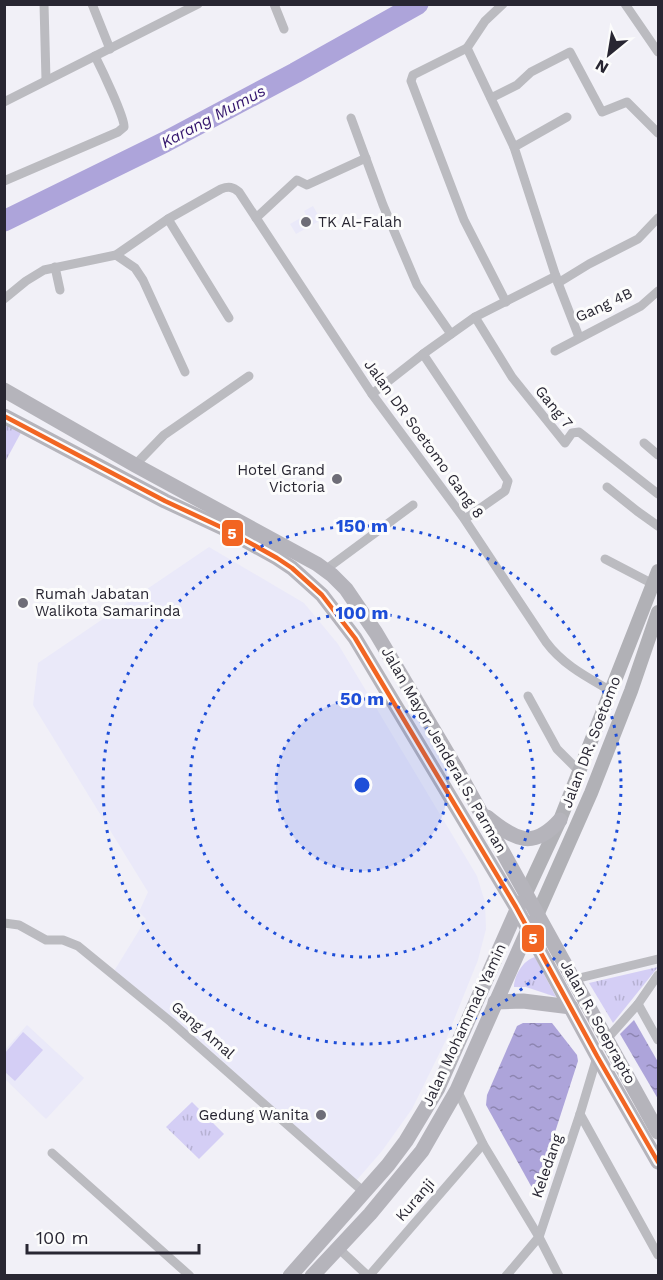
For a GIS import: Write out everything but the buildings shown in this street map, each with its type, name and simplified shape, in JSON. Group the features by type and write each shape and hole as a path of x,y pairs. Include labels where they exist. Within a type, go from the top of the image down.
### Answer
{"main road":[{"name":"Jalan Mayor Jenderal S. Parman","path":"5,393 325,570 346,589 376,633 526,893 527,911"},
{"name":"Jalan Mayor Jenderal S. Parman","path":"4,416 277,558 309,582 340,616 356,638 527,911"},
{"path":"480,812 509,834 528,839 545,835 560,820"},
{"name":"Jalan DR. Soetomo","path":"527,911 527,928"},
{"name":"Jalan R. Soeprapto","path":"527,911 575,979 606,1040 658,1132"},
{"name":"Jalan Mohammad Yamin","path":"290,1275 364,1193 406,1141 438,1088 527,911"},
{"name":"Jalan R. Soeprapto","path":"527,928 658,1162"},
{"name":"Jalan Mohammad Yamin","path":"312,1275 411,1167 432,1136 457,1090 527,928"},
{"path":"495,1002 523,1001 571,1007"}],"street":[{"path":"44,4 46,81"},
{"path":"92,4 110,49"},
{"path":"4,102 198,4"},
{"path":"274,4 284,29"},
{"path":"503,4 486,21 467,48 413,75 411,81 464,220 506,302"},
{"path":"625,4 658,52"},
{"name":"Gang 4B","path":"467,48 514,147 557,279 579,337 641,306 658,291"},
{"path":"491,98 517,85 531,72 570,52 602,112 627,102 658,132"},
{"path":"5,179 118,132 124,127 124,119 95,56"},
{"path":"514,147 567,117"},
{"path":"351,118 383,205 417,285 451,334"},
{"path":"256,218 297,180 307,185 366,158"},
{"name":"Jalan DR Soetomo Gang 8","path":"168,219 221,189 231,187 239,192 372,394 465,519 553,651 569,666 611,691"},
{"path":"372,394 475,317 634,242 658,218"},
{"path":"4,299 26,280 44,270 116,255 168,219 229,318"},
{"path":"116,255 135,268 143,280 185,372"},
{"path":"55,267 60,290"},
{"name":"Gang 7","path":"475,317 512,378 564,443 572,432 579,432 658,494"},
{"path":"555,351 579,337"},
{"path":"423,354 508,481 505,491 465,519"},
{"path":"135,465 164,435 249,376"},
{"path":"644,443 658,455"},
{"path":"607,487 658,526"},
{"path":"325,570 413,506"},
{"path":"605,559 653,584"},
{"name":"Jalan DR. Soetomo","path":"526,893 560,820 658,571"},
{"name":"Jalan DR. Soetomo","path":"527,911 591,793 627,702 658,612"},
{"path":"528,696 557,749 579,771"},
{"name":"Gang Amal","path":"4,923 19,925 46,940 63,940 78,946 171,1022 364,1193"},
{"path":"575,979 658,959"},
{"path":"606,1040 638,1005 658,975"},
{"path":"638,1005 658,1040"},
{"name":"Keledang","path":"506,1275 539,1237 597,1056"},
{"path":"457,1090 483,1144 559,1275"},
{"path":"580,1114 658,1255"},
{"name":"Kuranji","path":"369,1275 483,1144"},
{"path":"52,1154 190,1275"},
{"path":"337,1247 369,1275"}],"shaded area":[{"name":"TK Al-Falah","path":"313,206 321,220 296,234 290,224 306,215 304,211"},
{"path":"209,547 304,603 338,644 477,876 485,902 486,929 478,960 445,1042 412,1109 382,1151 355,1182 111,976 146,919 139,912 148,892 33,705 38,663"},
{"path":"27,1025 84,1078 46,1119 5,1079 5,1050"}],"green space":[{"path":"5,415 24,427 5,462"},
{"path":"535,957 556,997 526,987 514,987 520,969 527,961"},
{"path":"658,967 613,1023 589,983"},
{"path":"23,1032 43,1050 15,1081 5,1072 5,1053"},
{"path":"192,1102 224,1134 199,1159 166,1127"}],"water":[{"path":"634,1020 658,1062 658,1099 620,1034"},
{"path":"523,1023 552,1023 577,1055 578,1061 536,1191 531,1186 486,1105 487,1095 517,1026"}],"waterway":[{"name":"Karang Mumus","path":"4,221 165,142 418,4"}],"transit line":[{"name":"5","path":"4,416 277,558 292,568 322,595 355,638 516,907 658,1162"}],"place":[{"name":"TK Al-Falah","path":"306,222"},
{"name":"Hotel Grand Victoria","path":"337,479"},
{"name":"Rumah Jabatan Walikota Samarinda","path":"23,603"},
{"name":"Gedung Wanita","path":"321,1115"}]}
